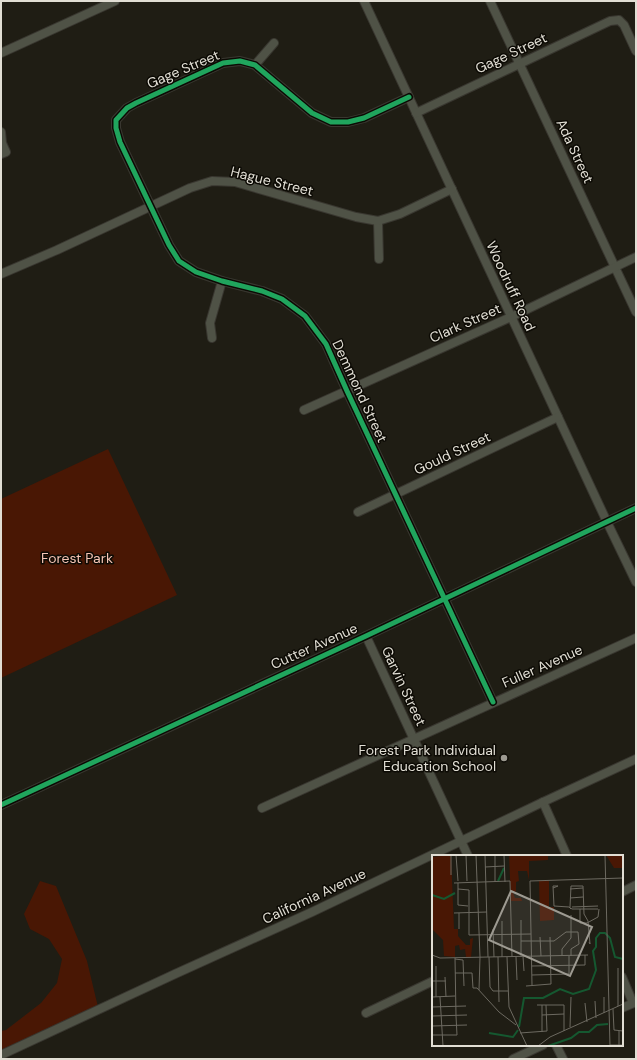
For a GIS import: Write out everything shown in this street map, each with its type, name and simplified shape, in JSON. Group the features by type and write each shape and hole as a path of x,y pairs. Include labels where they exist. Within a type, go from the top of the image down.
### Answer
{"street":[{"path":"1,54 115,1"},
{"name":"Woodruff Road","path":"364,1 636,582"},
{"name":"Ada Street","path":"490,1 636,312"},
{"name":"Gage Street","path":"416,113 610,21 618,20 624,25 636,51"},
{"path":"255,65 274,43"},
{"name":"Gage Street","path":"116,120 127,108 136,103 223,63 240,61 255,65 312,113 330,122 348,122 364,118 409,97"},
{"name":"Demmond Street","path":"116,120 116,128 120,142 150,207 169,245 179,261 196,272 222,281 262,291 282,299 305,316 326,344 493,702"},
{"path":"1,132 3,153"},
{"name":"Hague Street","path":"1,274 57,250 190,188 212,181 235,182 356,217 378,221 400,214 452,190"},
{"path":"378,221 379,259"},
{"name":"Clark Street","path":"304,410 511,316 636,257"},
{"path":"212,338 210,323 222,281"},
{"name":"Gould Street","path":"358,512 558,417"},
{"name":"Cutter Avenue","path":"1,806 636,508"},
{"name":"Garvin Street","path":"366,636 468,855"},
{"name":"Fuller Avenue","path":"262,808 636,638"},
{"name":"California Avenue","path":"432,855 543,802 636,760"},
{"path":"543,802 567,855"},
{"name":"California Avenue","path":"1,1055 432,855"},
{"path":"623,892 636,885"},
{"path":"623,979 635,1003 623,1008"},
{"path":"366,1013 432,980"},
{"path":"513,1059 541,1046"},
{"path":"556,1046 563,1059"}],"green space":[{"name":"Forest Park","path":"108,449 177,595 1,678 1,499"},
{"path":"40,881 56,886 87,961 98,1007 1,1052 1,1031 6,1030 41,1003 57,983 62,959 49,939 30,929 24,914"}],"cycle path":[{"path":"409,97 364,118 348,122 331,122 312,113 255,65 240,61 223,63 136,103 127,108 116,120 116,128 120,142 169,245 179,261 196,272 222,281 262,291 282,299 305,316 326,344 493,702"},
{"path":"1,805 366,636 636,508"}],"place":[{"name":"Forest Park Individual Education School","path":"504,758"}]}
